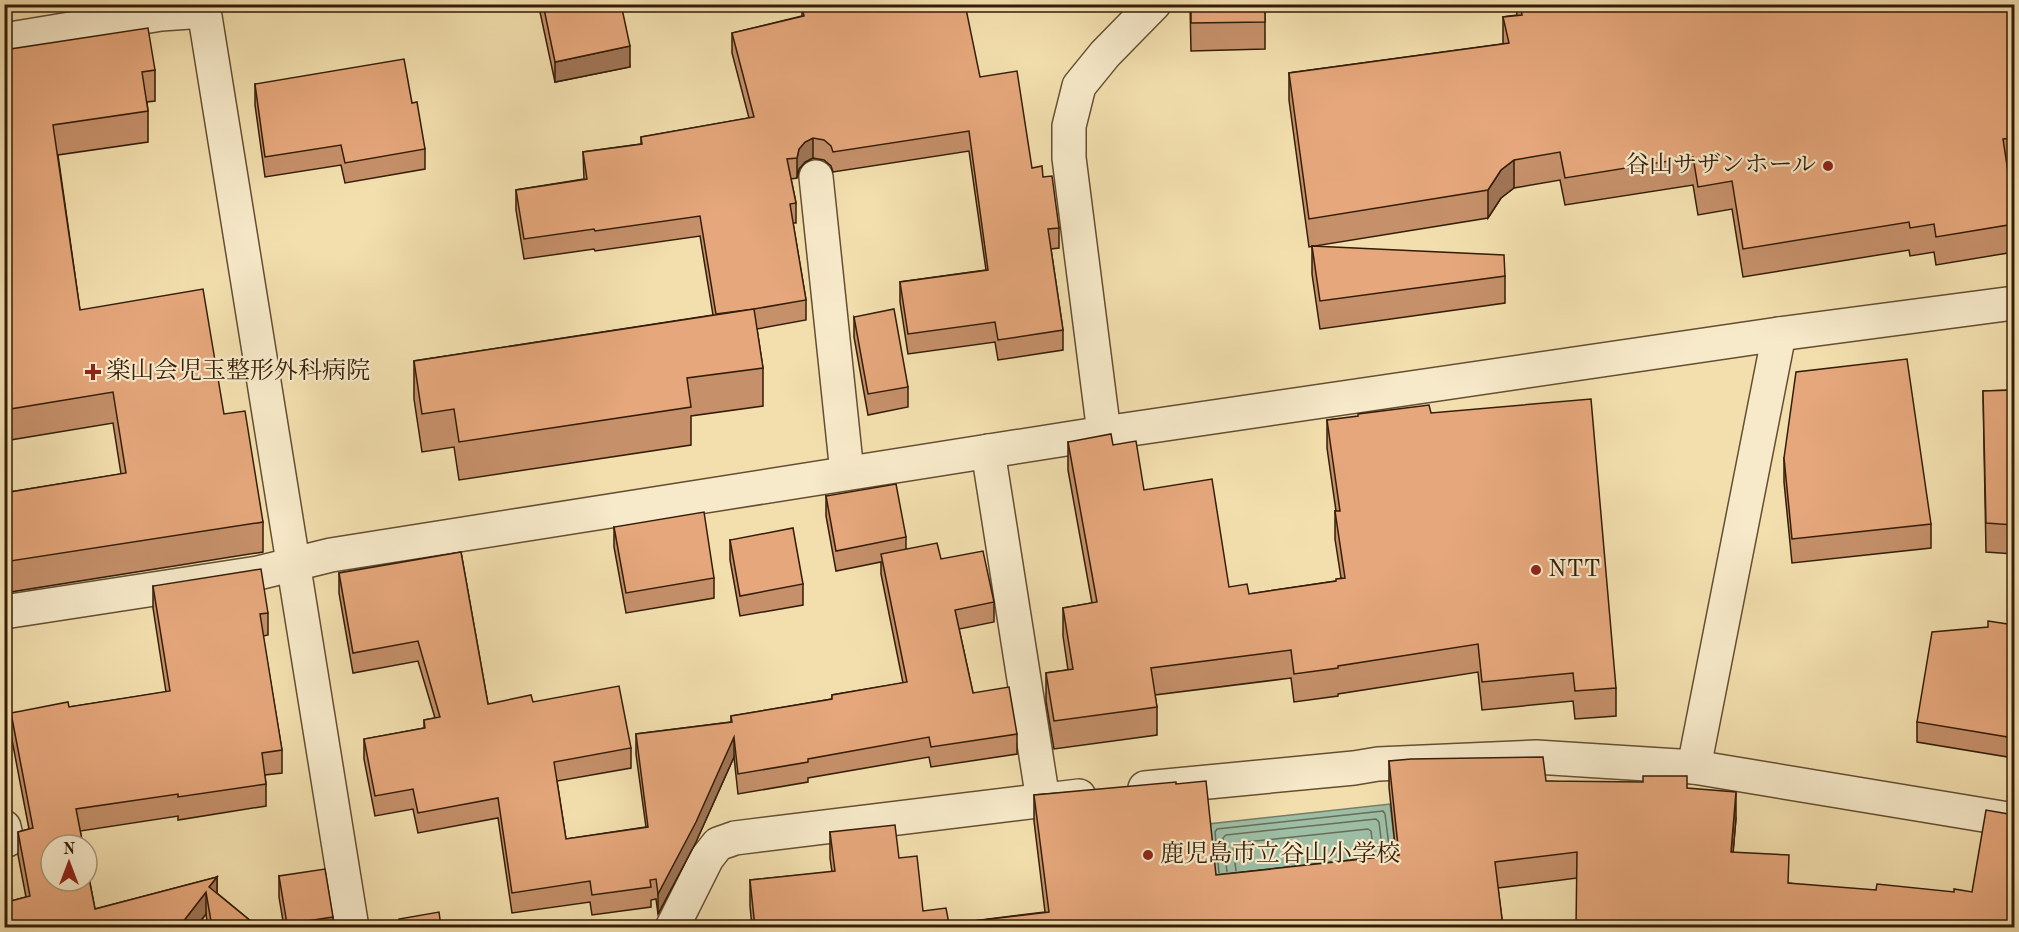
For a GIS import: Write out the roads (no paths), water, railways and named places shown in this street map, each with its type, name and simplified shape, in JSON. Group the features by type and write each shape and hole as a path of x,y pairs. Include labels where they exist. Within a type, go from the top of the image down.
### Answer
{"street":[{"path":"1104,433 1069,158 1069,126 1079,86 1105,54 1154,4"},
{"path":"4,40 204,8 352,927"},
{"path":"816,177 847,473"},
{"path":"4,612 258,573 331,555 1104,433 1779,334 2014,303"},
{"path":"1694,767 1779,334"},
{"path":"988,451 1043,800"},
{"path":"672,927 707,858 718,844 735,838 1208,781 1378,764 1536,757 1694,767 2014,820"}],"water":[{"path":"1390,804 1399,881 1216,901 1208,824"}],"place":[{"name":"谷山サザンホール","path":"1828,166"},
{"name":"楽山会児玉整形外科病院","path":"93,372"},
{"name":"NTT","path":"1536,570"},
{"name":"鹿児島市立谷山小学校","path":"1148,855"}]}
